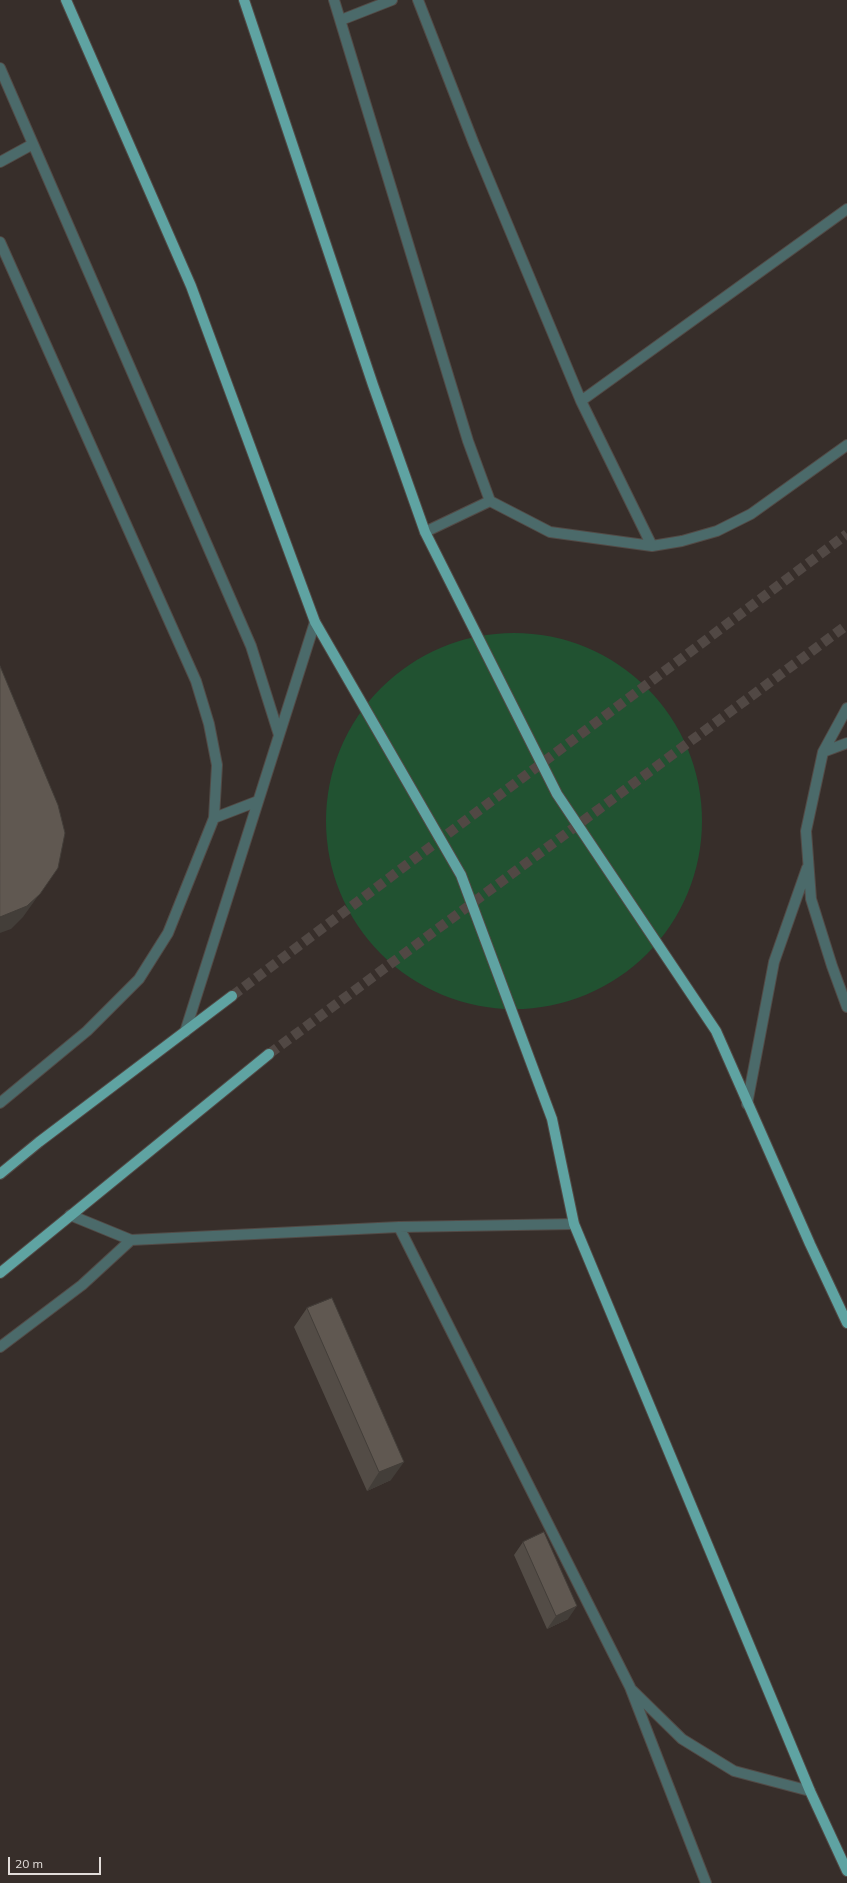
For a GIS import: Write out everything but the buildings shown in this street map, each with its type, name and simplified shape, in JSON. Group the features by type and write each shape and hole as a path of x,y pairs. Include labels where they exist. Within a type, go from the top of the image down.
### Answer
{"main road":[{"path":"66,0 191,286 315,622 460,875 552,1119 574,1224 810,1791 847,1871"},
{"path":"244,0 373,385 425,532 557,794 716,1031 747,1104 847,1323"},
{"path":"0,1174 39,1142 232,996"},
{"path":"0,1273 269,1054"}],"street":[{"path":"334,0 342,20 468,441 490,501 550,532 652,546 682,541 717,531 751,514 847,445"},
{"path":"342,20 392,0"},
{"path":"418,0 474,144 581,401 652,546"},
{"path":"0,68 251,646 279,735"},
{"path":"0,162 33,144"},
{"path":"581,401 847,209"},
{"path":"0,242 196,681 209,724 217,765 214,818 168,932 139,979 88,1031 0,1103"},
{"path":"425,532 490,501"},
{"path":"185,1032 315,622"},
{"path":"847,708 823,752 806,831 811,899 832,966 847,1007"},
{"path":"823,752 847,743"},
{"path":"214,818 258,801"},
{"path":"747,1104 774,962 808,865"},
{"path":"70,1215 131,1240 399,1227 574,1224"},
{"path":"399,1227 630,1687 706,1883"},
{"path":"0,1347 82,1285 131,1240"},
{"path":"630,1687 682,1739 734,1771 810,1791"}],"green space":[{"path":"514,633 551,636 586,647 619,664 647,688 671,716 688,749 699,784 702,821 699,858 688,893 671,926 647,954 619,978 586,995 551,1006 514,1009 477,1006 442,995 409,978 381,954 357,926 340,893 329,858 326,821 329,784 340,749 357,716 381,688 409,664 442,647 477,636"}],"tunnel":[{"path":"232,996 847,534"},
{"path":"269,1054 847,625"}]}
